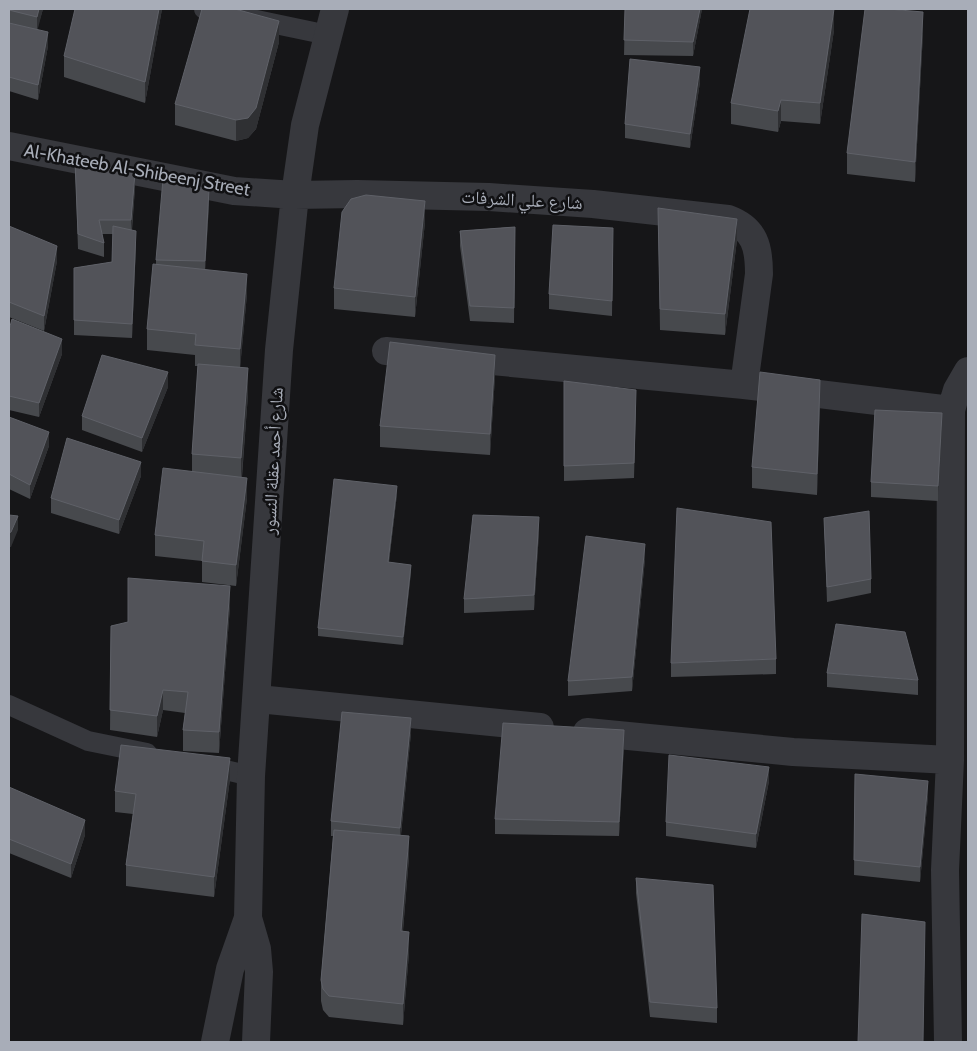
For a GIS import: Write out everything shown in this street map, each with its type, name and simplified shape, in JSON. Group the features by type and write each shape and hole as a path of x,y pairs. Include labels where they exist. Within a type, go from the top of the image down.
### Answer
{"street":[{"name":"شارع أحمد عقلة النسور","path":"256,1042 259,972 257,949 248,918 251,776 258,699 279,350 295,195 305,126 335,9"},
{"name":"Al-Khateeb Al-Shibeenj Street","path":"9,146 215,188 295,195"},
{"name":"شارع علي الشرفات","path":"295,195 356,194 489,197 593,204 717,217 735,222 746,229 757,245 760,274 744,385"},
{"path":"386,350 744,385 951,410"},
{"path":"948,1042 945,870 950,760 951,410 957,390 968,371"},
{"path":"258,699 793,752 950,760"},
{"name":"شارع أحمد عقلة النسور","path":"215,1042 230,968 248,918"}],"lane":[{"path":"204,9 328,35"},
{"path":"9,705 88,740 251,776"}],"building":[{"path":"9,9 39,9 37,17"},
{"path":"75,9 159,9 145,82 64,56"},
{"path":"202,9 235,9 279,21 256,108 248,118 236,120 175,104"},
{"path":"625,9 700,9 693,42 624,40"},
{"path":"750,9 834,9 820,103 781,100 778,111 731,103"},
{"path":"865,9 923,12 915,162 847,153"},
{"path":"9,23 48,32 38,85 9,77"},
{"path":"630,59 700,67 690,134 625,124"},
{"path":"75,161 135,173 131,220 99,220 104,243 78,234"},
{"path":"163,179 209,189 205,261 156,260"},
{"path":"366,195 425,201 415,297 334,288 342,212 351,199"},
{"path":"658,208 737,219 725,314 660,309"},
{"path":"553,225 613,228 612,301 549,294"},
{"path":"9,226 57,246 44,316 9,302"},
{"path":"113,226 136,231 132,324 74,320 74,268 112,262"},
{"path":"515,227 514,308 470,306 460,231"},
{"path":"153,264 247,274 240,349 195,345 196,334 147,329"},
{"path":"12,319 62,339 39,403 9,396 9,330"},
{"path":"390,342 495,355 490,434 380,426"},
{"path":"102,355 168,372 142,438 82,416"},
{"path":"198,364 248,368 241,458 192,454"},
{"path":"760,372 820,380 817,474 752,467"},
{"path":"564,381 636,390 634,463 564,466"},
{"path":"875,410 942,413 938,486 871,482"},
{"path":"9,417 49,432 30,485 9,474"},
{"path":"67,438 141,462 119,520 51,498"},
{"path":"163,468 247,478 236,565 202,561 204,541 155,535"},
{"path":"334,479 397,486 388,562 411,565 403,637 318,628"},
{"path":"677,508 771,522 776,659 671,663"},
{"path":"869,511 871,579 827,587 824,518"},
{"path":"9,515 18,516 9,533"},
{"path":"473,515 539,517 534,595 464,599"},
{"path":"586,536 645,544 632,677 568,681"},
{"path":"128,578 230,586 219,732 183,730 188,692 163,690 157,716 110,710 111,626 128,622"},
{"path":"836,624 905,632 918,680 827,673"},
{"path":"342,712 411,718 400,828 331,821"},
{"path":"503,723 624,730 619,822 495,819"},
{"path":"121,745 230,758 214,877 126,865 136,794 115,791"},
{"path":"669,755 769,767 756,834 666,822"},
{"path":"855,774 928,781 920,867 854,860"},
{"path":"9,787 85,820 71,864 9,839"},
{"path":"334,830 409,836 401,931 409,932 403,1004 329,996 323,989 321,980"},
{"path":"636,878 713,885 717,1008 650,1002"},
{"path":"862,914 925,922 923,1042 858,1042"}]}
